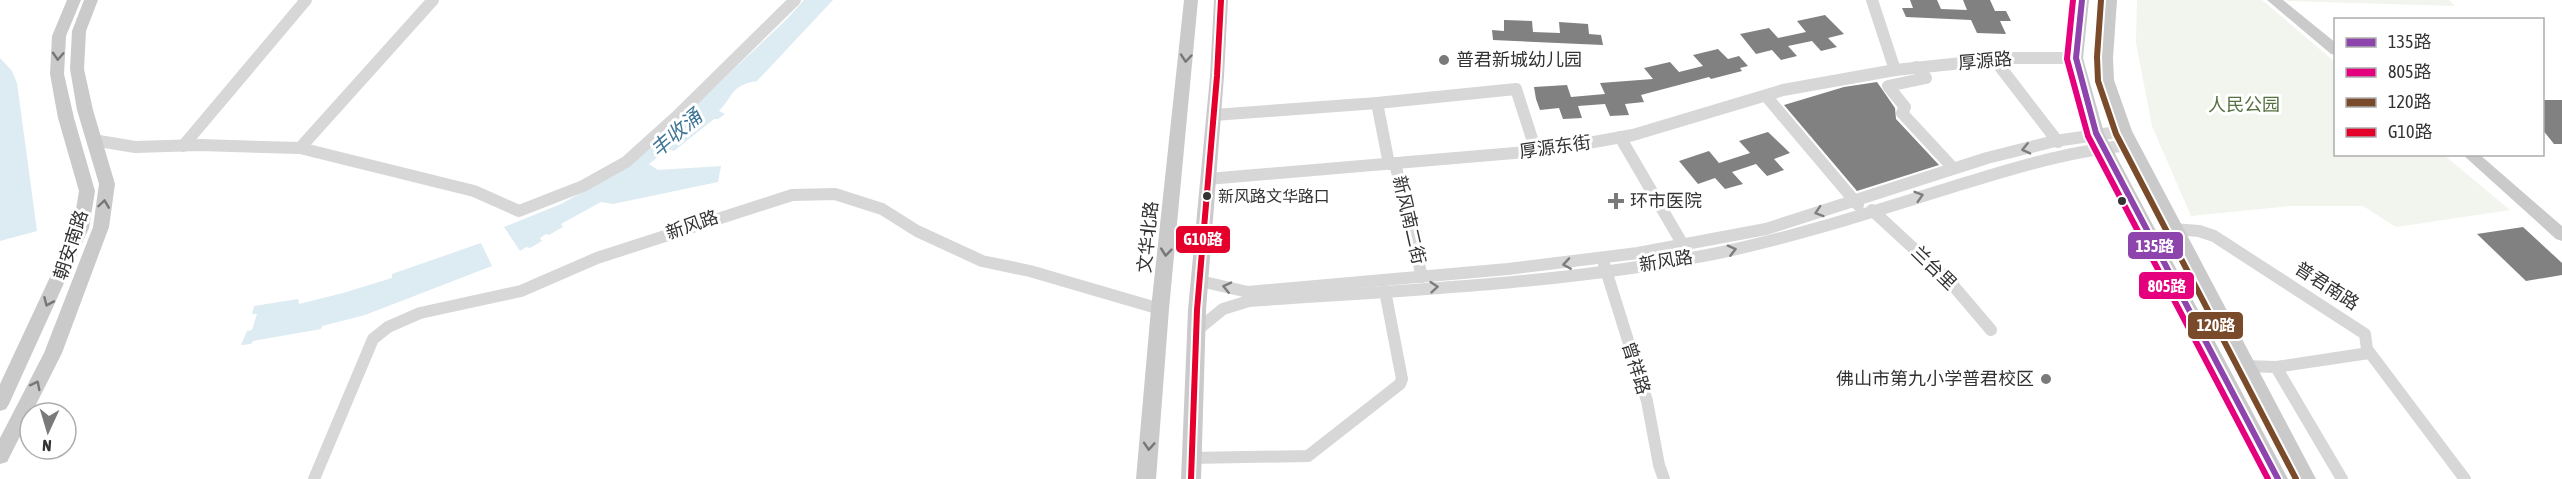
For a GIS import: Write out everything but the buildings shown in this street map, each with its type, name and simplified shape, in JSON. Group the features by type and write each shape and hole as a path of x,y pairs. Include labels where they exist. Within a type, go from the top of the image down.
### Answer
{"main road":[{"name":"朝安南路","path":"0,404 6,380 81,228 87,191 66,118 57,74 59,36 74,0"},
{"name":"朝安南路","path":"0,456 53,352 101,227 107,184 93,140 77,69 79,31 91,0"},
{"name":"文华北路","path":"1146,479 1160,309 1191,0"},
{"path":"1191,479 1196,331 1221,0"},
{"path":"2082,0 2076,58 2100,140 2278,479"},
{"path":"2110,0 2106,58 2107,80 2127,138 2306,479"},
{"path":"2274,0 2334,49"},
{"path":"2471,156 2562,235"}],"street":[{"path":"183,146 306,0"},
{"path":"300,148 434,0"},
{"path":"93,140 135,147 300,148 474,191 519,211 583,186 626,162 676,117 795,0"},
{"path":"1872,0 1894,70"},
{"name":"厚源路","path":"1894,70 1994,59 2076,58"},
{"path":"1994,59 2058,142"},
{"path":"1916,67 1926,78 1888,86 1905,107 1902,113 1953,168"},
{"name":"厚源东街","path":"1209,179 1536,151 1620,137 1783,90 1894,70"},
{"path":"1214,115 1377,103 1516,89 1536,151"},
{"name":"兰台里","path":"1766,96 1854,200 1951,283 1991,330"},
{"name":"新风南二街","path":"1377,103 1422,277"},
{"path":"1620,137 1691,257"},
{"name":"新风路","path":"1200,280 1248,292 1558,265 1604,265 1683,245 1768,228 1953,168 2058,142 2127,138"},
{"name":"新风路","path":"1196,331 1223,309 1249,301 1385,291 1723,252 2048,158 2100,140"},
{"name":"新风路","path":"314,479 373,339 388,327 420,313 521,291 597,258 792,195 835,194 882,208 917,231 982,261 1030,271 1160,309"},
{"name":"普君南路","path":"2174,229 2199,231 2214,236 2365,334 2369,353 2465,479"},
{"name":"曾祥路","path":"1604,265 1647,401 1659,465 1664,479"},
{"path":"1191,458 1308,456 1400,384 1402,379 1385,291"},
{"path":"2245,366 2276,367 2369,353"},
{"path":"2276,367 2342,479"}],"green space":[{"name":"人民公园","path":"2137,0 2262,0 2334,61 2334,156 2445,156 2510,210 2396,227 2363,206 2291,206 2191,216 2152,126 2136,43"},
{"path":"2286,0 2449,0 2455,6 2288,1"}],"water":[{"name":"丰收涌","path":"804,0 833,0 757,81 741,86 733,92 719,111 725,114 714,119 674,151 668,149 649,164 658,170 721,166 718,182 613,204 601,202 561,224 563,227 540,238 542,241 520,251 504,227 561,204 622,170 652,146 787,19"},
{"path":"0,58 12,71 17,83 37,231 0,241"},
{"path":"481,243 492,266 365,315 322,326 321,329 241,345 247,331 252,330 257,314 252,314 254,306 298,299 299,304 343,293 392,278 392,274"}],"transit line":[{"name":"G10路","path":"1191,479 1197,310 1217,76 1221,0"},
{"name":"805路","path":"2073,0 2067,59 2088,136 2268,479"},
{"name":"135路","path":"2082,0 2076,58 2096,133 2278,479"},
{"name":"120路","path":"2101,0 2097,57 2098,81 2116,134 2296,479"}],"place":[{"name":"普君新城幼儿园","path":"1444,60"},
{"name":"新风路文华路口","path":"1207,196"},
{"name":"环市医院","path":"1616,201"},
{"name":"佛山市第九小学普君校区","path":"2046,379"}]}
